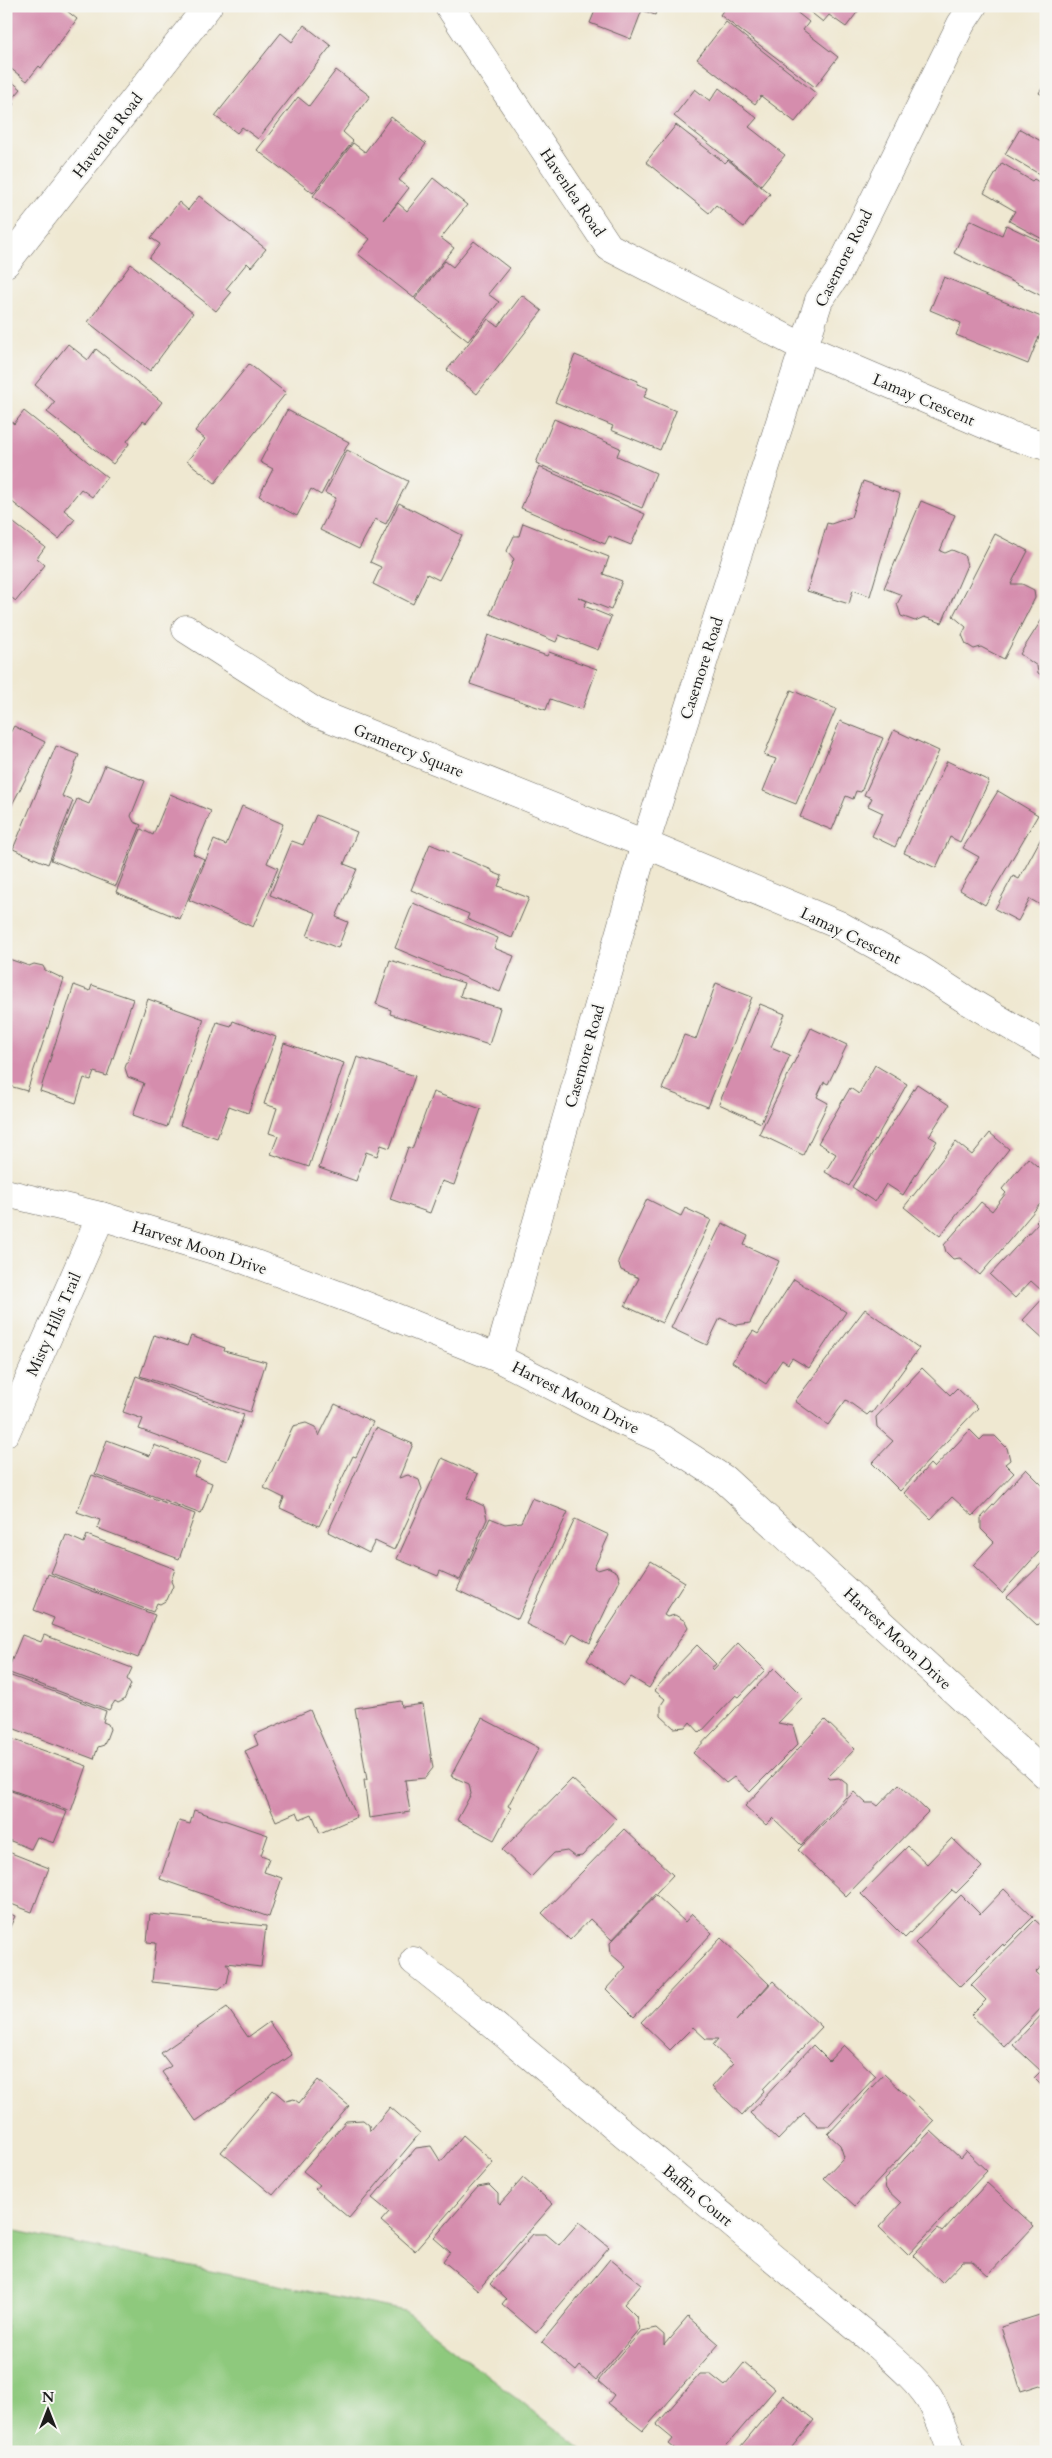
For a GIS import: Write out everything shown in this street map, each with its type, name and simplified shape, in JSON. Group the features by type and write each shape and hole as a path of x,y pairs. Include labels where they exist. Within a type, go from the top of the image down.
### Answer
{"street":[{"name":"Havenlea Road","path":"6,263 208,6"},
{"name":"Havenlea Road","path":"449,6 610,247 803,347"},
{"name":"Casemore Road","path":"498,1358 645,844 819,300 838,273 961,24 973,6"},
{"name":"Lamay Crescent","path":"803,347 1009,434 1046,446"},
{"name":"Gramercy Square","path":"186,629 317,713 645,844"},
{"name":"Lamay Crescent","path":"645,844 839,925 919,969 1046,1047"},
{"name":"Harvest Moon Drive","path":"6,1192 101,1216 234,1256 498,1358 622,1421 662,1439 724,1479 1046,1775"},
{"name":"Misty Hills Trail","path":"6,1432 101,1216"},
{"name":"Baffin Court","path":"414,1962 478,2012 875,2342 909,2374 928,2397 939,2417 952,2452"}],"green space":[{"path":"6,2229 405,2311 586,2452 6,2452"}],"building":[{"path":"6,6 61,6 77,19 41,68 39,66 27,81 6,65"},
{"path":"597,6 658,6 655,15 642,10 631,39 590,23"},
{"path":"726,6 789,6 809,22 803,30 838,57 815,87 720,15"},
{"path":"803,6 862,6 846,27 829,15 823,22"},
{"path":"726,22 817,94 795,122 761,96 755,104 697,59"},
{"path":"304,25 331,46 258,139 242,127 237,133 215,116 281,33 292,42"},
{"path":"336,70 370,96 343,132 353,141 313,193 257,150 298,97 309,106"},
{"path":"6,77 21,89 11,101 14,104 6,113"},
{"path":"1046,82 1046,97 1039,93"},
{"path":"719,88 757,118 749,127 785,155 761,185 674,116 695,89 710,101"},
{"path":"391,117 426,144 399,180 409,188 384,220 398,203 407,211 433,178 467,205 441,238 454,248 414,298 358,254 370,239 313,196 353,143 365,152"},
{"path":"676,125 725,163 728,160 770,194 744,227 716,205 709,213 646,162"},
{"path":"1020,129 1046,144 1046,178 1005,154"},
{"path":"1002,163 1032,181 1034,179 1046,186 1046,241 1009,221 1015,211 984,193"},
{"path":"199,196 266,249 251,267 247,263 226,289 231,293 216,311 149,258 160,244 151,238 179,202 188,210"},
{"path":"970,220 1002,235 1006,225 1046,244 1046,298 954,253"},
{"path":"474,241 509,268 488,294 499,302 468,341 415,299 445,261 453,267"},
{"path":"131,264 193,313 150,371 88,322"},
{"path":"944,277 1046,319 1028,364 956,335 961,323 930,310"},
{"path":"522,295 542,311 477,394 447,370 488,319 498,326"},
{"path":"68,344 88,360 96,349 162,402 146,423 143,421 127,441 129,444 113,464 47,412 55,402 35,385"},
{"path":"575,355 638,381 637,384 648,388 644,397 676,411 660,450 611,430 613,426 555,402"},
{"path":"249,364 286,393 215,483 187,461 205,439 195,431"},
{"path":"287,410 349,442 321,495 311,489 297,516 259,496 273,469 260,462"},
{"path":"24,411 107,477 92,497 81,489 64,510 75,519 59,539 6,497 6,421 8,419 14,424"},
{"path":"554,419 620,448 617,456 656,473 642,508 536,463"},
{"path":"347,450 408,481 386,524 375,519 359,549 320,530 336,498 325,493"},
{"path":"539,467 645,514 631,545 609,536 605,544 521,508"},
{"path":"863,481 900,494 870,596 853,590 849,604 807,591 827,523 831,524 851,517"},
{"path":"921,501 955,515 940,551 945,553 952,550 964,555 967,565 942,623 924,617 915,621 901,616 897,604 902,595 884,588"},
{"path":"399,503 462,535 439,580 427,574 413,604 373,584 381,567 370,562"},
{"path":"6,517 45,547 37,558 45,565 16,601 6,594"},
{"path":"523,523 609,557 603,574 622,581 611,610 578,597 587,601 584,606 611,617 598,650 559,635 556,642 490,614 514,559 507,551 514,536 519,536"},
{"path":"995,534 1028,551 1011,584 1022,584 1034,590 1035,598 1004,659 981,647 974,649 966,644 962,635 966,627 953,616"},
{"path":"1046,613 1046,678 1038,673 1037,666 1020,654"},
{"path":"488,635 547,656 549,652 597,669 582,710 550,699 546,710 470,684"},
{"path":"791,690 836,709 796,804 763,791 776,759 764,755"},
{"path":"840,721 883,738 861,792 856,791 853,799 846,796 832,830 800,817"},
{"path":"14,726 45,742 6,816 6,740"},
{"path":"894,730 939,751 895,847 872,836 883,813 868,806 872,798 864,795"},
{"path":"56,746 79,755 62,796 73,801 48,864 13,849"},
{"path":"947,761 989,781 960,842 950,837 936,868 904,853"},
{"path":"105,765 145,781 131,816 134,822 141,825 116,886 51,860 77,799 89,804"},
{"path":"998,791 1038,815 985,905 960,890 979,857 963,848"},
{"path":"170,794 211,811 193,854 204,859 180,919 116,892 141,829 153,835"},
{"path":"242,806 283,824 267,863 278,868 253,927 189,900 214,840 226,845"},
{"path":"316,815 357,832 344,864 357,869 336,917 348,922 338,948 307,936 316,913 270,895 292,841 303,845"},
{"path":"1046,829 1046,908 1030,899 1018,921 995,909 1013,876 1019,879"},
{"path":"430,844 492,870 492,872 502,876 498,886 529,898 512,938 467,919 469,914 411,890"},
{"path":"413,903 498,938 494,948 514,956 500,992 395,948"},
{"path":"6,958 29,966 34,964 43,966 45,970 64,979 27,1091 6,1085"},
{"path":"390,960 464,983 460,996 500,1008 489,1045 390,1014 391,1010 376,1004"},
{"path":"716,983 752,997 708,1107 662,1089 684,1035 696,1039"},
{"path":"74,985 90,991 92,985 133,999 107,1076 94,1072 91,1080 84,1078 76,1103 40,1091"},
{"path":"148,999 204,1019 167,1127 133,1115 144,1083 128,1077 125,1068"},
{"path":"760,1004 785,1014 771,1047 790,1055 761,1123 719,1104"},
{"path":"233,1021 276,1037 248,1113 229,1106 217,1138 180,1125 217,1022 231,1026"},
{"path":"811,1028 847,1045 828,1084 824,1082 817,1097 828,1103 803,1155 759,1134"},
{"path":"284,1043 344,1063 309,1167 271,1154 278,1136 269,1133 277,1108 264,1104"},
{"path":"357,1057 415,1076 390,1148 381,1145 377,1156 366,1152 356,1181 319,1168"},
{"path":"875,1065 907,1084 849,1186 825,1172 836,1154 818,1143 850,1088 859,1094"},
{"path":"917,1084 949,1105 929,1136 937,1141 903,1195 886,1184 875,1202 852,1187"},
{"path":"433,1092 481,1109 454,1185 442,1181 430,1213 390,1199 408,1147 412,1149"},
{"path":"990,1133 1009,1149 940,1236 904,1207 956,1142 972,1155"},
{"path":"1028,1158 1046,1174 1046,1197 980,1275 960,1258 953,1259 946,1252 944,1245 981,1202 992,1211 1006,1193 1002,1189"},
{"path":"647,1199 681,1216 685,1208 711,1220 662,1323 625,1306 639,1278 621,1270 618,1261"},
{"path":"1046,1211 1046,1285 1041,1290 1031,1281 1015,1298 990,1275 1038,1223 1036,1221"},
{"path":"722,1223 748,1236 744,1245 779,1261 750,1323 736,1325 720,1318 707,1345 671,1328"},
{"path":"794,1279 846,1312 809,1368 792,1358 788,1364 782,1360 766,1384 732,1362 753,1331 758,1334"},
{"path":"1046,1295 1046,1341 1023,1320"},
{"path":"865,1309 919,1348 872,1413 870,1412 867,1415 846,1400 828,1425 795,1401"},
{"path":"154,1335 187,1346 191,1336 225,1348 224,1351 266,1362 250,1412 140,1376"},
{"path":"922,1368 950,1395 957,1388 978,1408 900,1491 872,1463 893,1441 877,1427 876,1417"},
{"path":"136,1376 244,1415 227,1461 139,1429 143,1419 123,1412"},
{"path":"335,1404 373,1422 356,1457 353,1456 319,1526 280,1508 284,1498 264,1488 293,1426 306,1423 315,1427 319,1436"},
{"path":"376,1428 413,1444 399,1478 408,1475 419,1480 422,1489 394,1550 375,1541 369,1553 328,1532"},
{"path":"970,1430 980,1440 984,1436 995,1436 1007,1448 1010,1460 1005,1464 1014,1473 973,1516 952,1497 931,1519 904,1493 930,1464 934,1468"},
{"path":"107,1440 150,1456 154,1445 200,1462 194,1476 212,1483 201,1514 95,1474"},
{"path":"442,1458 478,1474 467,1498 484,1506 487,1519 460,1580 440,1571 438,1576 397,1559"},
{"path":"1026,1469 1046,1489 1046,1544 1002,1593 973,1565 994,1542 981,1529 981,1518"},
{"path":"92,1475 195,1514 179,1559 97,1528 100,1520 77,1512"},
{"path":"532,1498 568,1512 518,1619 457,1590 490,1518 505,1524 521,1522"},
{"path":"575,1519 609,1535 594,1568 598,1570 608,1567 617,1572 620,1580 590,1643 573,1633 567,1644 526,1624"},
{"path":"66,1535 84,1543 87,1535 175,1569 171,1581 173,1586 167,1600 160,1604 157,1603 153,1612 51,1573"},
{"path":"1046,1559 1046,1617 1037,1625 1007,1597"},
{"path":"651,1561 685,1582 664,1615 667,1617 675,1615 685,1621 688,1627 649,1688 631,1677 624,1686 587,1660"},
{"path":"48,1574 155,1615 138,1658 51,1625 54,1618 34,1610"},
{"path":"22,1635 41,1642 44,1635 132,1668 127,1679 131,1684 124,1700 118,1703 115,1701 109,1710 7,1672"},
{"path":"738,1643 765,1670 739,1697 736,1695 700,1733 690,1722 686,1727 674,1728 661,1716 661,1705 665,1699 654,1690 697,1645 716,1664 711,1668 713,1670"},
{"path":"774,1668 803,1697 778,1723 793,1726 798,1744 750,1792 734,1777 726,1783 693,1753"},
{"path":"6,1674 106,1711 103,1722 108,1724 110,1729 104,1745 98,1747 94,1759 7,1726 10,1719 6,1718"},
{"path":"401,1701 402,1707 423,1704 433,1768 425,1778 405,1780 410,1812 369,1818 364,1780 367,1780 355,1708"},
{"path":"310,1710 357,1817 320,1833 312,1814 300,1819 297,1812 276,1821 245,1751 258,1745 254,1735"},
{"path":"482,1718 539,1748 508,1806 511,1808 494,1840 457,1820 471,1794 469,1784 451,1776"},
{"path":"825,1720 855,1749 828,1777 830,1779 839,1778 847,1784 847,1796 801,1845 773,1818 766,1825 745,1806"},
{"path":"6,1737 87,1766 71,1811 6,1788"},
{"path":"572,1779 616,1819 582,1856 575,1857 567,1851 554,1853 531,1877 502,1850"},
{"path":"899,1784 928,1812 846,1896 798,1850 854,1792 866,1803 874,1803 878,1806"},
{"path":"6,1789 67,1812 54,1843 37,1837 31,1849 6,1839"},
{"path":"194,1810 268,1835 261,1855 269,1858 264,1872 282,1878 269,1917 160,1879 179,1821 190,1824"},
{"path":"624,1829 673,1875 612,1940 590,1919 570,1940 542,1913"},
{"path":"952,1838 982,1867 956,1893 952,1890 905,1938 861,1894 908,1846 927,1864"},
{"path":"6,1851 49,1868 32,1912 6,1902"},
{"path":"1004,1889 1033,1917 960,1987 915,1943 961,1895 980,1914"},
{"path":"656,1895 685,1922 692,1914 712,1933 634,2017 606,1989 626,1967 611,1954 610,1943"},
{"path":"6,1912 15,1916 6,1936"},
{"path":"150,1914 266,1926 261,1967 226,1963 230,1969 227,1983 219,1989 152,1982 156,1943 147,1942"},
{"path":"1035,1920 1046,1930 1046,1962 1036,1972 1046,1981 1046,2003 1004,2047 971,2015 986,2000 971,1985"},
{"path":"721,1938 769,1984 736,2021 773,1981 822,2027 763,2089 764,2091 742,2115 712,2087 733,2064 713,2045 718,2039 706,2039 693,2027 670,2050 641,2022"},
{"path":"227,2007 248,2037 269,2022 292,2055 196,2121 162,2072 171,2066 161,2053"},
{"path":"1046,2010 1046,2090 1034,2078 1041,2071 1013,2045"},
{"path":"813,2045 829,2061 844,2045 876,2076 829,2126 818,2126 804,2113 778,2140 750,2113"},
{"path":"884,2074 934,2121 855,2206 824,2178 844,2157 840,2145 828,2134"},
{"path":"318,2080 349,2106 273,2195 221,2152 273,2090 286,2101 294,2099 299,2103"},
{"path":"390,2107 420,2133 349,2218 315,2189 320,2185 303,2171 346,2121 363,2120 369,2125 370,2131"},
{"path":"931,2131 960,2158 966,2151 987,2171 908,2255 879,2227 901,2203 886,2189 884,2180"},
{"path":"463,2135 493,2162 415,2251 381,2221 389,2212 372,2198 416,2148 431,2146 441,2162"},
{"path":"523,2178 553,2204 478,2290 443,2261 450,2252 434,2238 478,2187 489,2185 498,2194 498,2202 500,2204"},
{"path":"987,2183 1034,2226 988,2275 972,2261 963,2261 942,2283 913,2255 938,2229 942,2232"},
{"path":"579,2222 609,2247 536,2333 502,2304 506,2299 490,2284 533,2234 546,2234 559,2245"},
{"path":"610,2259 641,2284 624,2304 636,2316 639,2329 596,2380 580,2366 576,2371 542,2342"},
{"path":"1046,2313 1046,2387 1040,2385 1021,2391 1001,2327"},
{"path":"688,2317 719,2344 643,2431 608,2403 614,2395 598,2381 641,2331 656,2328 664,2335 664,2345"},
{"path":"744,2363 775,2389 721,2452 679,2452 669,2444 673,2439 656,2425 700,2374 710,2374 725,2386"},
{"path":"783,2395 814,2420 792,2447 793,2452 736,2452"}]}
